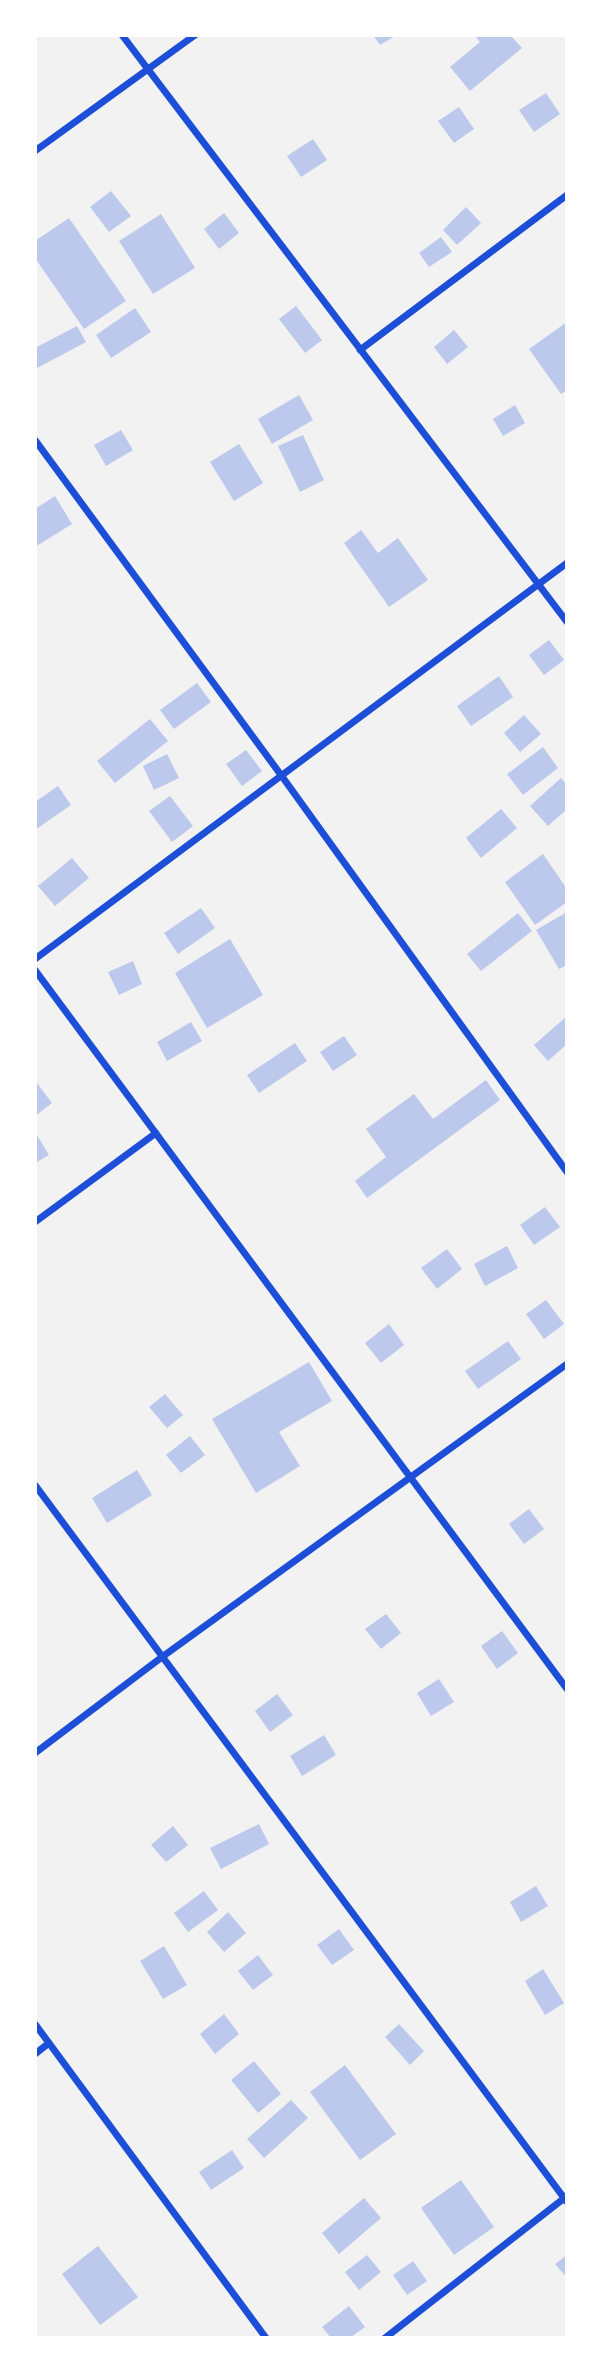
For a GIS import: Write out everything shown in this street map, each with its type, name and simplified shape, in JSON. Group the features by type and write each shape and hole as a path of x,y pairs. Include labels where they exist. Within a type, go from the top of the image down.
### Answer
{"street":[{"path":"122,35 567,622"},
{"path":"35,151 195,35"},
{"path":"360,350 567,195"},
{"path":"35,440 567,1171"},
{"path":"35,959 567,563"},
{"path":"35,970 409,1479 567,1689"},
{"path":"35,1222 156,1133"},
{"path":"35,1753 162,1657 567,1364"},
{"path":"35,1486 566,2198 386,2338"},
{"path":"35,2024 266,2338"},
{"path":"35,2054 49,2043"}],"building":[{"path":"373,35 397,35 380,45"},
{"path":"474,35 510,35 522,48 470,91 450,67 480,42"},
{"path":"546,93 560,114 534,132 519,110"},
{"path":"459,107 474,129 454,143 438,121"},
{"path":"313,139 327,160 301,177 287,156"},
{"path":"111,191 131,216 109,232 90,207"},
{"path":"466,207 481,223 457,245 443,230"},
{"path":"224,213 239,233 219,249 204,229"},
{"path":"161,214 195,268 153,294 119,241"},
{"path":"69,218 126,301 84,329 35,258 35,241"},
{"path":"441,237 452,252 429,267 419,253"},
{"path":"296,306 322,340 305,353 279,319"},
{"path":"135,308 151,332 111,358 96,335"},
{"path":"567,322 567,390 561,394 529,349"},
{"path":"77,326 86,342 37,368 35,348"},
{"path":"454,330 468,347 447,364 434,347"},
{"path":"299,395 313,420 272,444 258,419"},
{"path":"515,405 525,423 503,436 493,419"},
{"path":"121,430 133,450 106,466 94,445"},
{"path":"303,435 324,480 300,492 278,446"},
{"path":"239,444 263,483 234,501 210,462"},
{"path":"55,496 72,524 35,547 35,509"},
{"path":"361,530 378,553 398,538 428,580 389,607 344,543"},
{"path":"549,640 564,660 544,675 529,655"},
{"path":"499,676 513,697 471,726 457,706"},
{"path":"197,683 211,702 174,729 160,710"},
{"path":"524,715 541,734 520,752 504,733"},
{"path":"150,719 168,741 115,783 97,761"},
{"path":"543,747 558,768 523,795 507,774"},
{"path":"246,750 262,771 242,786 226,764"},
{"path":"167,754 179,778 154,790 143,766"},
{"path":"561,778 567,785 567,809 548,826 530,806"},
{"path":"58,786 71,805 35,830 35,802"},
{"path":"170,796 193,826 172,842 149,811"},
{"path":"501,809 517,828 481,858 466,838"},
{"path":"543,854 567,889 567,902 535,925 505,882"},
{"path":"72,858 89,878 55,906 38,886"},
{"path":"201,908 215,928 178,954 164,933"},
{"path":"567,912 567,965 559,969 536,930"},
{"path":"518,913 532,931 481,971 467,954"},
{"path":"230,939 263,995 207,1028 175,973"},
{"path":"133,961 142,984 119,995 108,972"},
{"path":"567,1016 567,1044 548,1061 534,1045"},
{"path":"191,1022 202,1041 167,1061 157,1042"},
{"path":"344,1036 357,1055 333,1071 320,1052"},
{"path":"295,1043 307,1061 259,1093 247,1075"},
{"path":"486,1080 500,1100 367,1198 355,1181 386,1157 366,1129 414,1094 433,1119"},
{"path":"37,1083 52,1103 35,1116 35,1084"},
{"path":"35,1132 49,1155 35,1163"},
{"path":"545,1207 560,1227 534,1245 520,1225"},
{"path":"507,1246 518,1268 485,1286 474,1264"},
{"path":"447,1249 462,1269 437,1289 421,1268"},
{"path":"546,1300 564,1324 544,1339 526,1314"},
{"path":"389,1324 404,1345 381,1363 365,1343"},
{"path":"508,1341 521,1359 478,1389 465,1371"},
{"path":"309,1362 332,1401 279,1432 300,1466 256,1493 212,1419"},
{"path":"165,1394 183,1415 167,1428 149,1407"},
{"path":"190,1436 205,1455 181,1473 166,1455"},
{"path":"137,1470 152,1495 107,1523 92,1498"},
{"path":"529,1509 544,1529 524,1544 509,1524"},
{"path":"386,1614 401,1633 381,1649 365,1629"},
{"path":"502,1631 518,1653 497,1669 481,1646"},
{"path":"439,1679 454,1702 431,1716 417,1693"},
{"path":"277,1694 293,1715 270,1732 255,1711"},
{"path":"324,1735 336,1755 302,1776 290,1756"},
{"path":"259,1824 269,1844 221,1869 210,1848"},
{"path":"173,1826 188,1845 166,1862 151,1845"},
{"path":"536,1886 548,1906 521,1922 510,1902"},
{"path":"204,1891 218,1910 188,1932 174,1913"},
{"path":"228,1912 246,1933 224,1952 207,1932"},
{"path":"339,1929 354,1950 332,1965 317,1945"},
{"path":"164,1946 187,1985 163,1999 140,1961"},
{"path":"258,1955 273,1975 253,1990 238,1971"},
{"path":"543,1969 564,2003 545,2015 525,1981"},
{"path":"224,2014 239,2034 215,2054 200,2034"},
{"path":"399,2024 424,2051 410,2065 385,2037"},
{"path":"254,2061 281,2094 258,2113 231,2080"},
{"path":"345,2065 396,2134 360,2160 310,2092"},
{"path":"291,2100 308,2118 264,2158 247,2139"},
{"path":"232,2150 244,2168 211,2190 199,2172"},
{"path":"461,2180 494,2227 454,2255 421,2208"},
{"path":"364,2198 381,2218 339,2254 322,2233"},
{"path":"98,2246 138,2297 100,2325 62,2274"},
{"path":"367,2255 381,2272 359,2290 345,2272"},
{"path":"567,2255 567,2278 555,2264"},
{"path":"413,2261 427,2281 407,2295 393,2275"},
{"path":"349,2306 365,2327 350,2338 331,2338 322,2327"}]}
